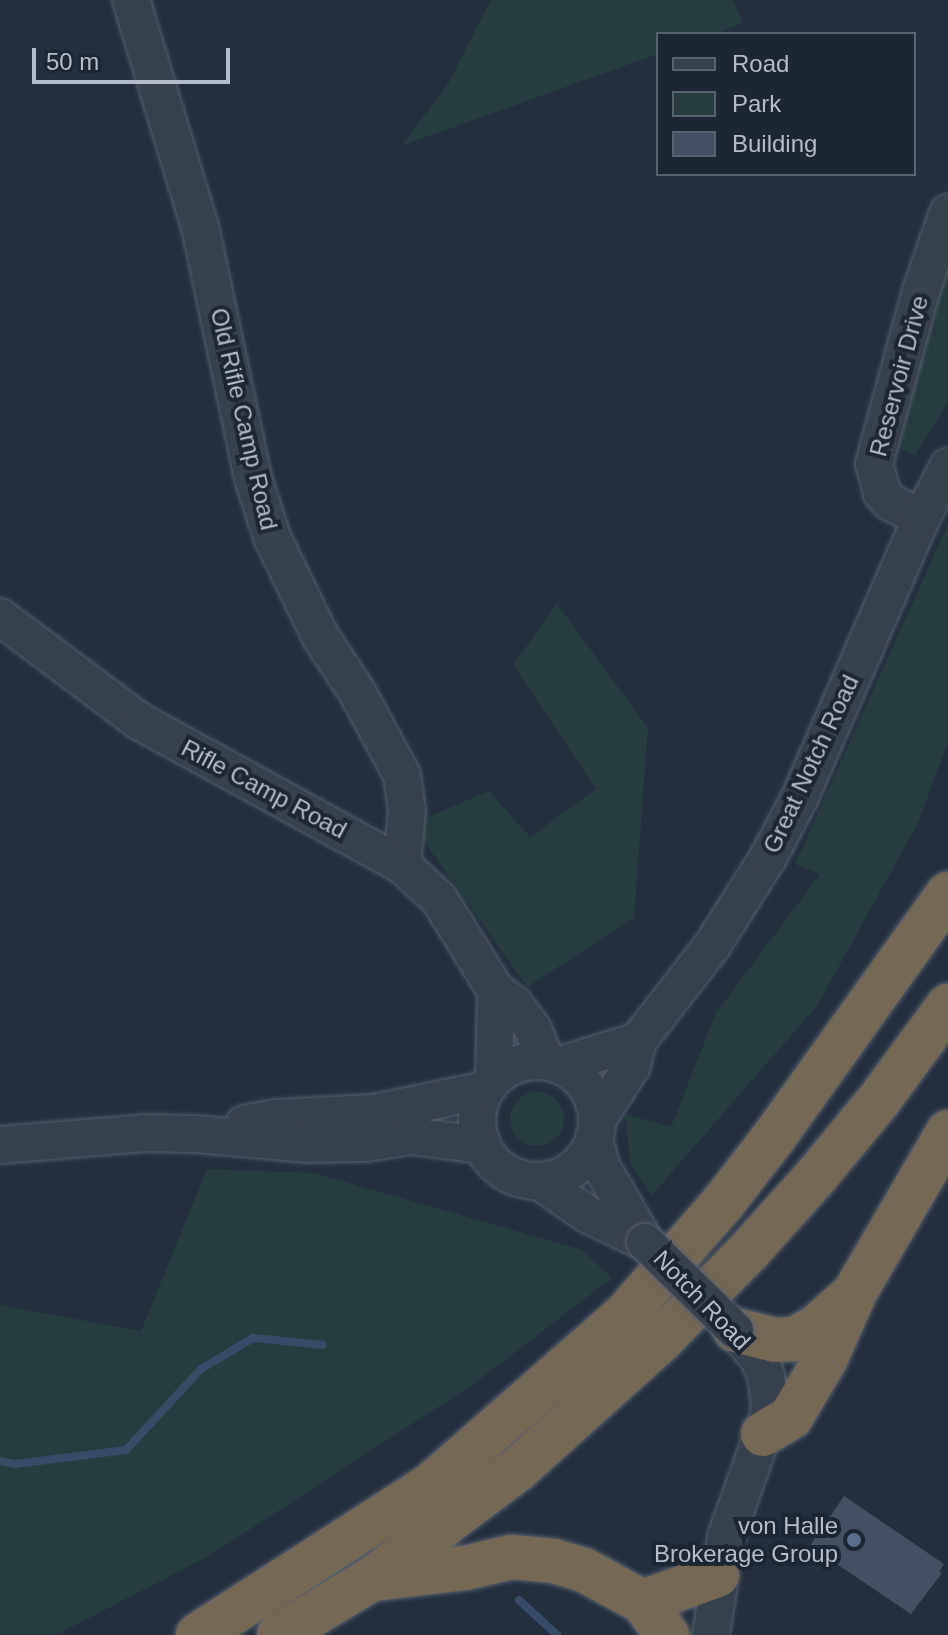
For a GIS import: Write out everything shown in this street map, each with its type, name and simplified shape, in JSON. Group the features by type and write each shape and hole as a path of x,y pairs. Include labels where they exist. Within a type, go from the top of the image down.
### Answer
{"highway":[{"path":"198,1635 432,1484 626,1314 723,1203 774,1137 948,894"},
{"path":"279,1635 372,1579 518,1469 660,1341 748,1252 817,1175 879,1100 948,1006"},
{"path":"763,1434 791,1417 825,1360 855,1292 948,1132"},
{"path":"735,1330 775,1340 795,1339 815,1328 855,1292"},
{"path":"372,1579 465,1568 512,1557 554,1561 584,1570 655,1618 717,1575"}],"street":[{"name":"Old Rifle Camp Road","path":"131,0 201,231 253,478 272,537 320,636 357,692 402,775 407,809 402,865"},
{"name":"Reservoir Drive","path":"921,519 890,502 882,493 874,464 921,291 948,213"},
{"name":"Great Notch Road","path":"596,1129 632,1066 638,1041 712,946 769,856 800,797 921,519 948,467"},
{"name":"Rifle Camp Road","path":"0,617 139,721 402,865 439,899 496,991 514,1004 553,1063"},
{"path":"496,991 489,1084 477,1117 482,1145 498,1168 511,1175 539,1181 567,1173 578,1165 596,1129 587,1087 553,1063"},
{"path":"195,1134 275,1118 374,1113 489,1084 517,1063 553,1063 638,1041"},
{"name":"Notch Road","path":"596,1129 601,1166 645,1242 735,1330 759,1359 766,1375 770,1405 763,1434 737,1499 717,1575 711,1635"},
{"path":"0,1145 145,1133 195,1134 306,1144 366,1143 411,1136 482,1145"},
{"name":"Notch Road","path":"539,1181 587,1214 645,1242"}],"green space":[{"path":"491,0 733,0 743,23 719,32 656,32 656,55 401,146 448,84"},
{"path":"948,250 948,402 915,455 896,447"},
{"path":"948,524 948,741 918,823 817,1006 652,1195 630,1164 625,1114 671,1127 716,1013 820,874 795,864"},
{"path":"557,604 648,728 634,918 527,987 412,824 489,791 530,837 596,789 513,665"},
{"path":"537,1092 556,1100 564,1119 556,1138 537,1146 518,1138 510,1119 518,1100"},
{"path":"207,1169 314,1173 582,1250 612,1278 475,1383 209,1556 56,1635 0,1635 0,1305 141,1331"}],"building":[{"path":"844,1496 944,1564 939,1572 942,1573 911,1614 810,1546"}],"waterway":[{"path":"0,1461 15,1464 126,1450 201,1369 253,1338 323,1345"},
{"path":"519,1600 557,1635"}],"place":[{"name":"von Halle Brokerage Group","path":"854,1540"}]}
